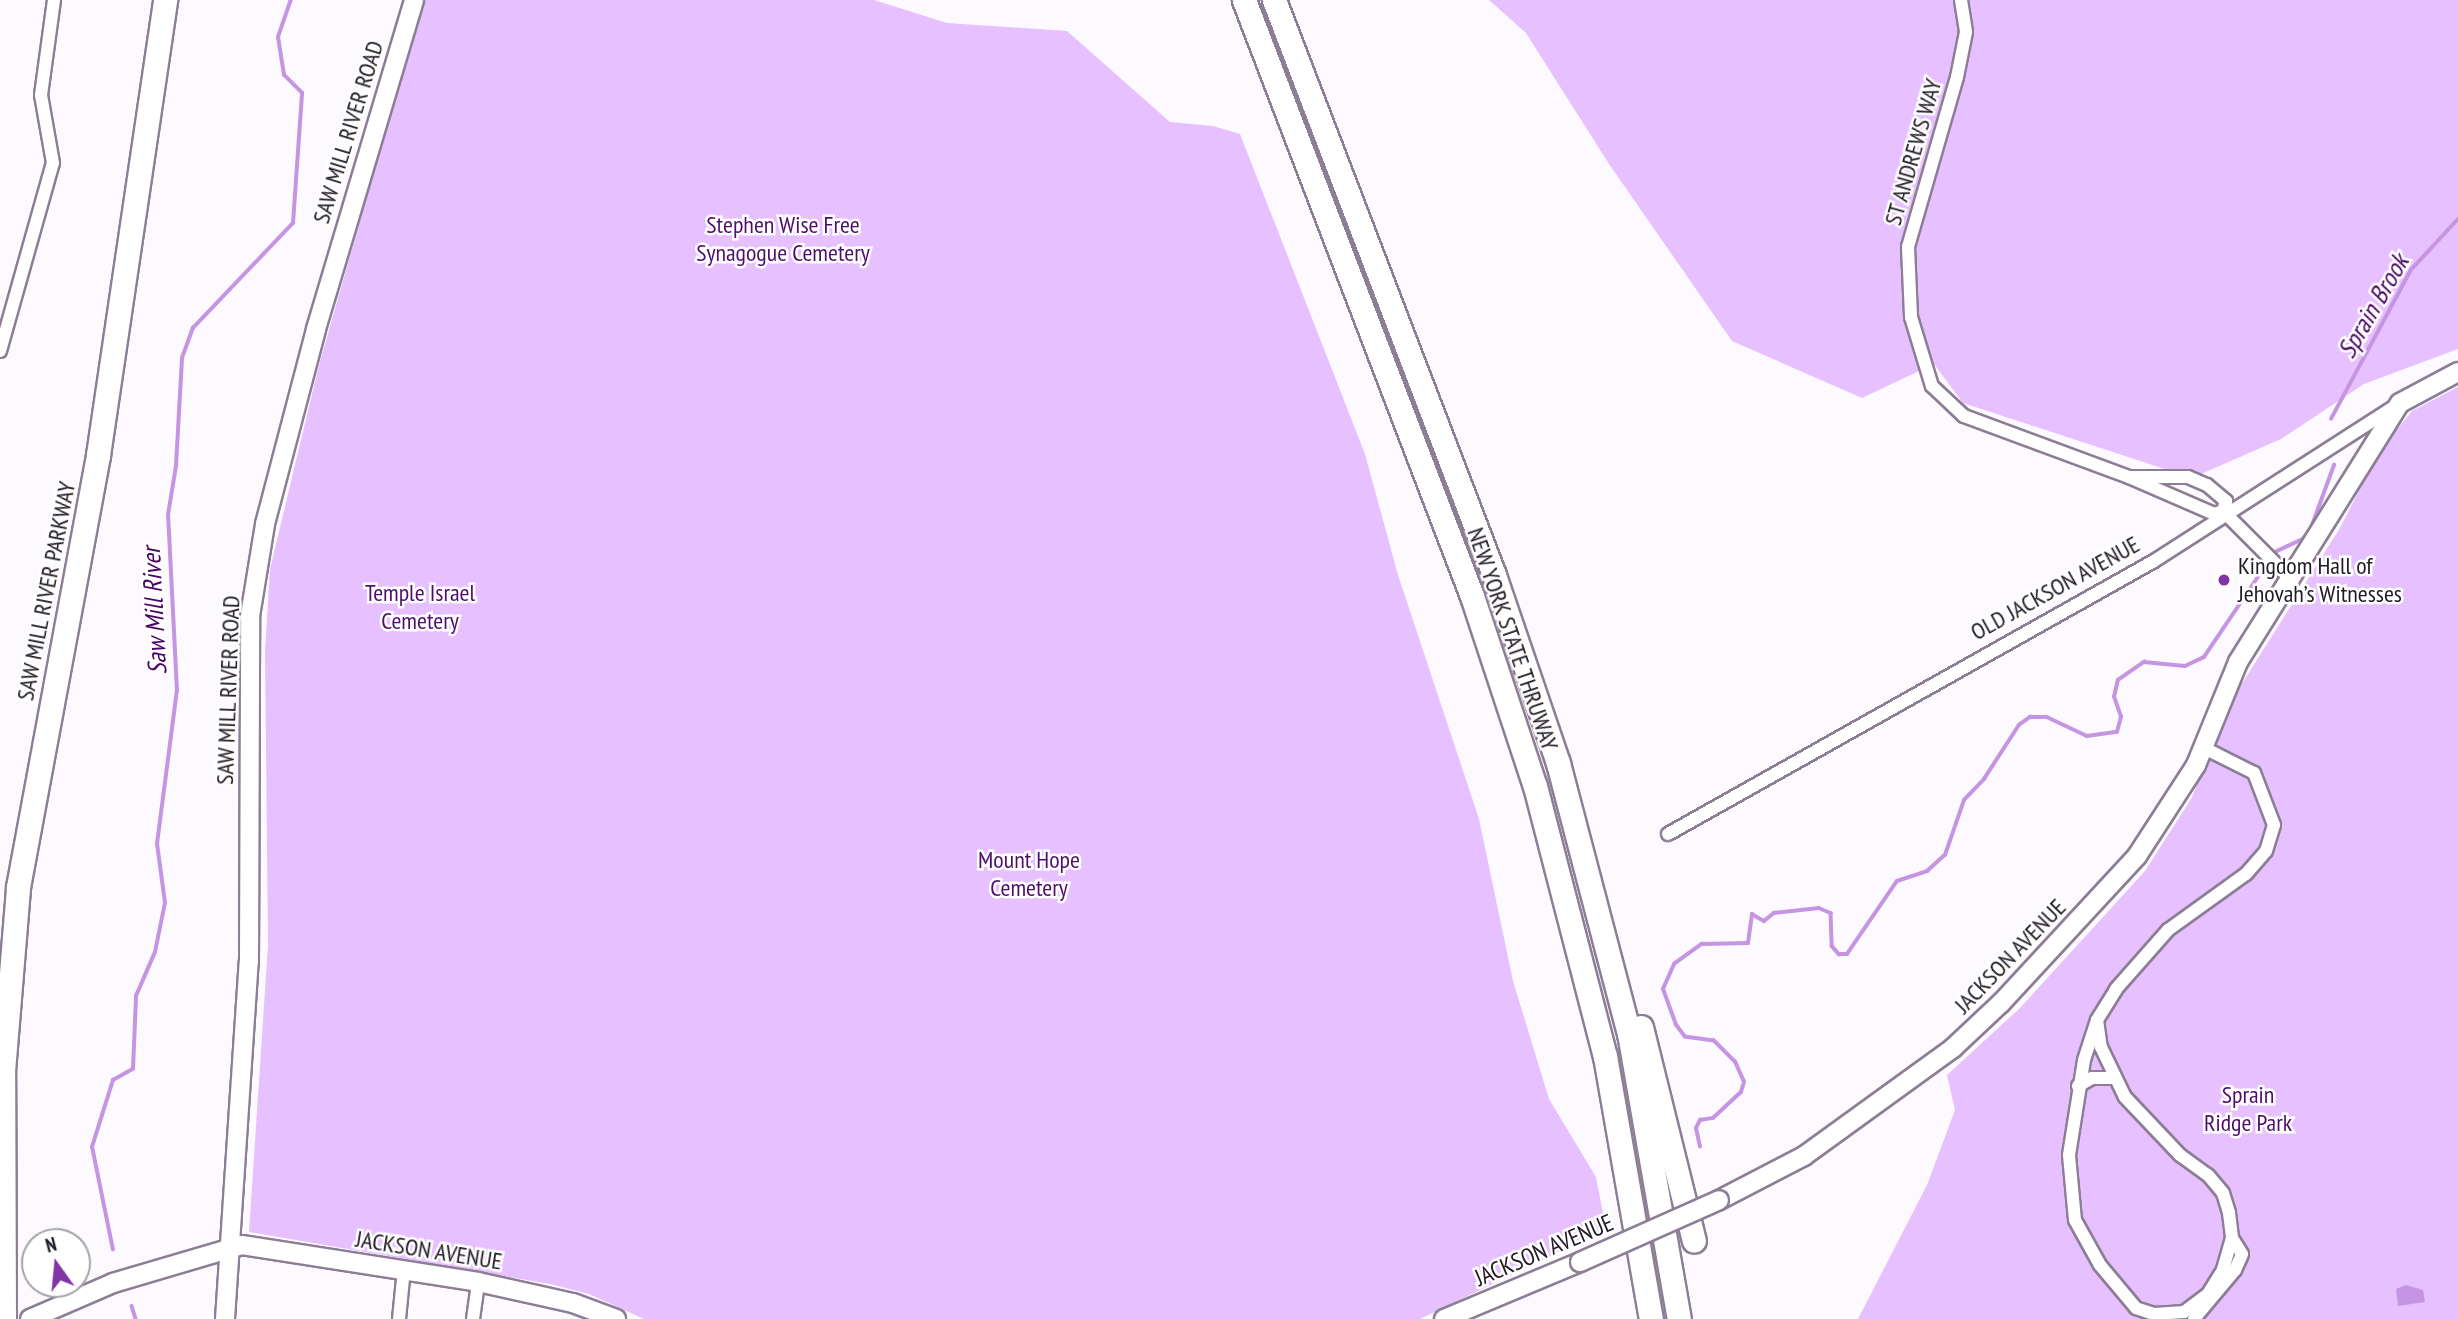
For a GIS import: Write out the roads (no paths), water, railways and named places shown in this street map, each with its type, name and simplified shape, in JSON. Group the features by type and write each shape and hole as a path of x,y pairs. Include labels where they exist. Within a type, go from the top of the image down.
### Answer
{"highway":[{"name":"SAW MILL RIVER PARKWAY","path":"0,927 17,806 89,428 152,0"},
{"name":"SAW MILL RIVER PARKWAY","path":"4,1319 3,1071 18,887 96,468 166,0"},
{"name":"NEW YORK STATE THRUWAY","path":"1244,0 1472,596 1531,773 1605,1056 1651,1319"},
{"name":"NEW YORK STATE THRUWAY","path":"1274,0 1508,612 1591,878 1645,1111 1679,1319"},
{"path":"1591,878 1661,1096 1694,1241"}],"main road":[{"name":"SAW MILL RIVER ROAD","path":"225,1319 249,962 250,616 265,524 319,317 414,0"},
{"name":"OLD JACKSON AVENUE","path":"2400,403 2458,372"},
{"name":"JACKSON AVENUE","path":"1444,1319 1719,1200 1804,1156 1896,1094 2001,1003 2137,856 2168,815 2204,748 2238,662 2400,403"},
{"name":"JACKSON AVENUE","path":"38,1315 113,1283 242,1245 478,1282 573,1303 617,1319"}],"street":[{"path":"0,351 54,163 41,95 54,0"},
{"name":"ST ANDREWS WAY","path":"1961,0 1966,32 1908,247 1911,317 1926,374 1939,396 1964,416 2129,477 2214,514 2227,514"},
{"name":"OLD JACKSON AVENUE","path":"1668,834 2227,514 2400,403"},
{"name":"ST ANDREWS WAY","path":"2129,477 2180,480 2188,477 2208,491"},
{"path":"2175,499 2180,480"},
{"path":"2198,508 2208,491 2226,502 2227,514 2290,578"},
{"path":"2204,748 2254,773 2274,825 2266,851 2246,874 2168,930 2134,962 2097,1020 2078,1086 2069,1155 2075,1220 2100,1265 2139,1313 2165,1314 2197,1305 2222,1270 2232,1238"},
{"path":"2097,1020 2113,1078 2125,1097 2180,1155 2208,1175 2223,1193 2232,1238 2242,1254 2223,1287 2194,1319"},
{"path":"2078,1086 2092,1077 2113,1078"},
{"path":"399,1319 404,1269"},
{"path":"473,1319 478,1282"}],"waterway":[{"name":"Saw Mill River","path":"113,1250 92,1147 113,1080 133,1069 136,996 155,952 165,903 157,844 177,691 168,515 176,466 182,358 193,328 293,223 302,93 284,75 278,37 291,0"},
{"name":"Sprain Brook","path":"2331,419 2411,270 2458,219"},
{"name":"Sprain Brook","path":"2277,551 2303,539 2311,528 2334,465"},
{"name":"Sprain Brook","path":"1700,1147 1696,1128 1700,1120 1713,1118 1741,1092 1744,1082 1735,1062 1714,1041 1685,1037 1676,1025 1663,989 1674,964 1702,944 1748,943 1752,914 1764,921 1774,913 1819,908 1831,913 1832,946 1839,954 1847,954 1897,881 1927,871 1945,855 1964,800 1984,779 2019,725 2030,717 2047,717 2087,736 2117,732 2121,717 2114,697 2118,680 2144,662 2185,666 2204,657 2262,571"},
{"name":"Saw Mill River","path":"132,1306 136,1319"}],"place":[{"name":"Kingdom Hall of Jehovah’s Witnesses","path":"2224,580"}],"park label":[{"name":"Stephen Wise Free Synagogue Cemetery","path":"783,239"},
{"name":"Temple Israel Cemetery","path":"420,607"},
{"name":"Mount Hope Cemetery","path":"1029,874"},
{"name":"Sprain Ridge Park","path":"2248,1109"}]}
